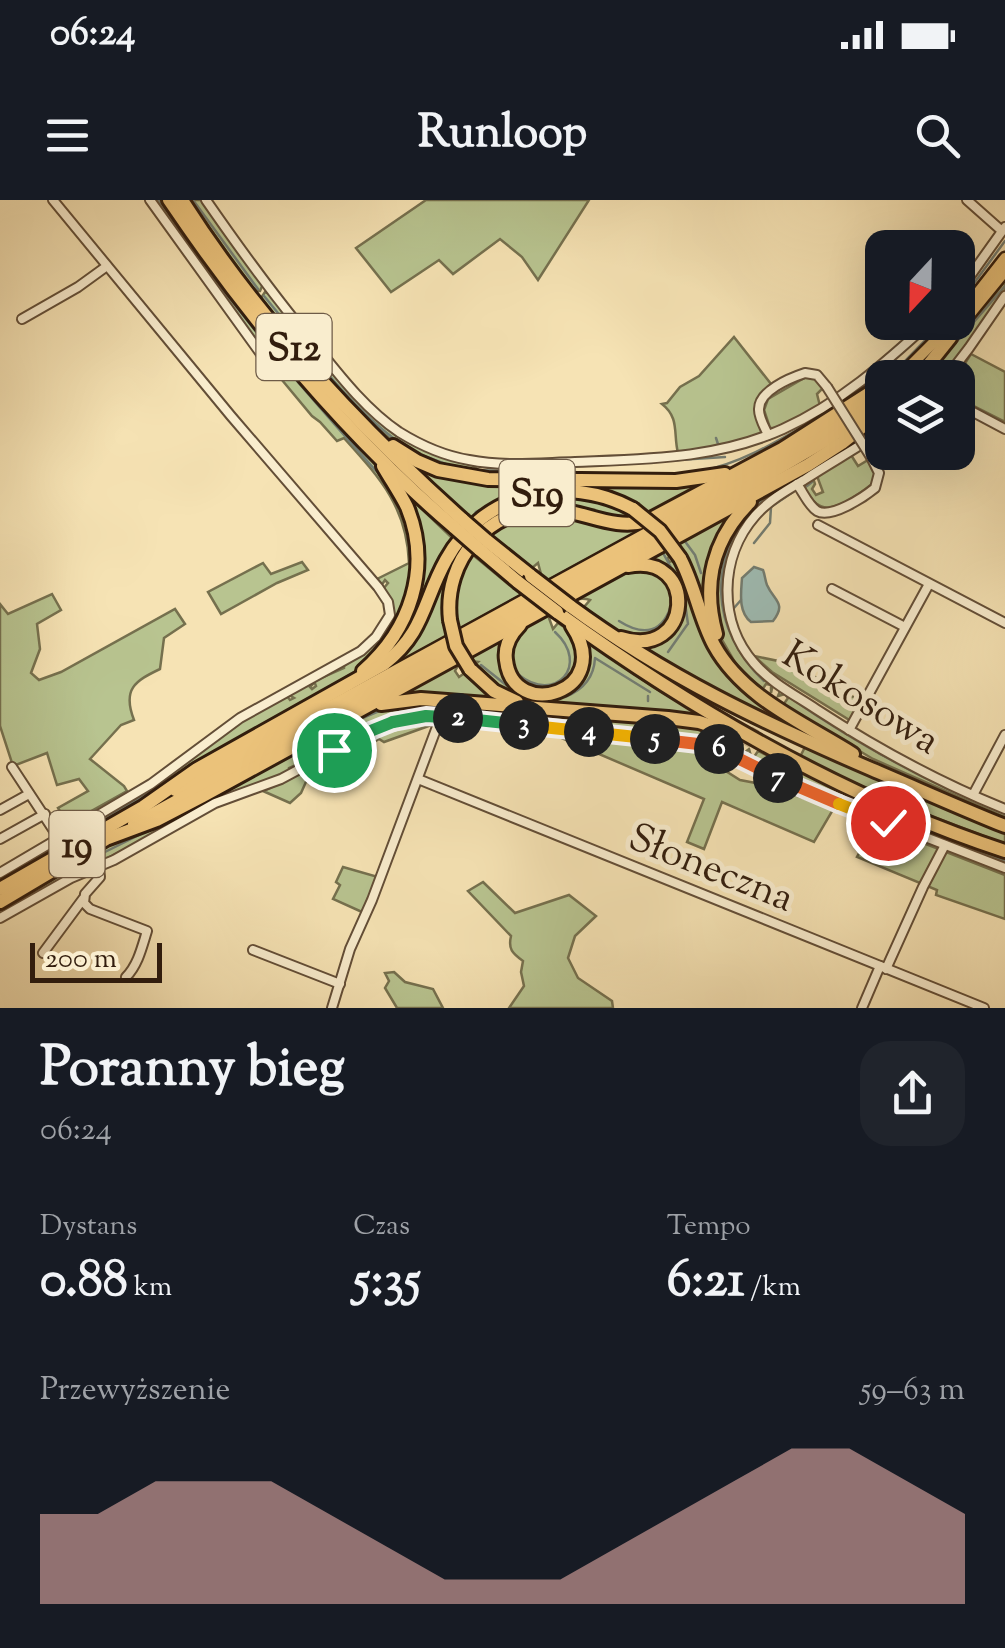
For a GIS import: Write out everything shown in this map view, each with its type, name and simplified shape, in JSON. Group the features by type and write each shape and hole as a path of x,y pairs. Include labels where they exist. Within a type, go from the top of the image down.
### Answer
{"highway":[{"name":"S12","path":"169,200 224,280 274,342 376,456 565,612 656,679 762,744 884,803 1005,851"},
{"name":"S12","path":"182,200 274,324 459,524"},
{"path":"932,360 948,340"},
{"path":"554,709 507,698 487,686 470,670 458,650 450,620 450,590 458,563 479,535 502,520 545,508 613,524 636,524 756,464 865,398"},
{"path":"363,424 416,461 474,478 688,480 756,464"},
{"path":"106,839 157,820 530,617 842,444 865,426"},
{"path":"343,689 392,641 415,589 418,561 414,530 406,504 376,456"},
{"path":"771,484 732,522 720,544 710,586 718,640 734,672 764,699 902,782"},
{"name":"S19","path":"143,807 197,769 384,664 407,642 425,613 452,549 474,524 497,508 533,494 572,490 602,496 632,509 660,531 680,558 712,640 734,672"},
{"path":"610,634 634,642 653,640 670,628 679,610 675,585 661,570 640,564 616,570"},
{"name":"S12","path":"565,612 610,634 718,699 1005,826"},
{"path":"530,617 510,636 506,664 520,686 545,695 570,685 582,666 581,642 565,612"},
{"path":"346,717 391,701 421,699 699,722 762,744"},
{"name":"19","path":"0,889 143,807"},
{"name":"19","path":"0,902 106,839"}],"main road":[{"path":"975,296 1005,258"},
{"path":"975,308 1005,271"},
{"path":"917,360 937,340"},
{"path":"922,360 947,340"},
{"path":"143,807 780,460 832,429 865,402"},
{"path":"106,839 774,472 865,414"}],"street":[{"path":"0,873 157,780 240,718 359,652 376,637 390,611 378,587 230,416 53,200"},
{"path":"150,200 261,354"},
{"path":"206,200 268,288 368,406 401,433 430,448 472,461 509,464 689,456 726,448 810,416 858,385 909,340"},
{"path":"966,200 1004,229 975,269"},
{"path":"22,318 78,287 106,266"},
{"path":"960,360 1005,296"},
{"path":"768,435 759,411 766,394 805,373 818,376 879,474 875,488 826,513 815,509 797,484"},
{"path":"975,413 1005,429"},
{"name":"Kokosowa","path":"865,442 767,504 749,524 736,547 728,578 728,607 738,639 754,664 779,685 849,730 886,753 1005,809"},
{"path":"818,525 1005,623"},
{"path":"849,730 929,584"},
{"path":"832,589 905,627"},
{"path":"774,696 779,685"},
{"path":"332,1008 350,949 441,716"},
{"path":"0,918 197,812 275,782 380,726 408,718 441,716 716,748 802,790 1005,868"},
{"path":"972,796 1005,735"},
{"path":"739,758 746,746"},
{"path":"12,767 58,837"},
{"name":"Słoneczna","path":"418,779 984,1008"},
{"path":"0,810 29,794"},
{"path":"0,838 44,814"},
{"path":"862,1008 945,845"},
{"path":"43,954 100,877 99,867"},
{"path":"84,899 90,909 147,931 138,958 126,976"},
{"path":"253,950 340,984"}],"green space":[{"path":"153,200 161,200 299,383 368,456 400,498 415,547 405,610 364,667 352,676 0,885 0,877 237,724 287,696 290,700 294,698 289,695 312,682 312,689 316,686 314,681 344,668 373,644 393,612 383,589 388,583 385,580 381,586 375,580 409,563 403,525 380,480 344,438 337,441 312,416 272,368 270,357 264,355"},
{"path":"190,200 203,200 263,284 260,291 250,285"},
{"path":"426,200 589,200 538,280 522,257 500,239 453,274 439,260 391,292 356,248"},
{"path":"1005,281 1005,292 975,333 975,318"},
{"path":"265,292 356,398 389,427 480,471 450,471 419,458 388,437 329,380 261,298"},
{"path":"734,337 771,384 756,415 762,431 733,444 678,453 674,421 662,404 699,376"},
{"path":"956,340 970,340 956,360 938,360"},
{"path":"971,354 1005,372 1005,422 975,407 975,360 967,360"},
{"path":"806,377 815,379 823,388 817,394 820,406 770,428 764,410 768,399"},
{"path":"865,427 865,438 764,504 726,570 735,637 773,684 771,693 771,685 766,684 762,690 736,664 721,638 713,597 721,548 756,501"},
{"path":"784,453 455,634 451,610 460,566 498,524 547,511 632,528","holes":["489,535 532,568 538,563 541,574 513,588 473,555 480,545 526,579"]},
{"path":"851,455 858,466 865,462 865,470 875,473 872,484 830,507 815,503 805,490 811,480 816,495 823,492 817,476"},
{"path":"405,459 445,475 711,480 648,515 561,487 473,521 408,636 382,656 420,570 401,489 451,537 471,518"},
{"path":"579,494 606,501 641,520 521,509 462,553 448,637 188,779 389,664 468,534 520,501"},
{"path":"746,501 717,541 710,627 676,544"},
{"path":"666,545 672,553 669,562 676,560 728,671 817,740 741,706 635,645 661,641 681,590 639,561"},
{"path":"302,562 308,570 221,614 208,592 263,563 271,574"},
{"path":"630,568 658,571 674,592 671,621 648,638 626,637 584,607 590,600 570,602"},
{"path":"52,594 61,610 37,624 40,649 31,673 39,680 61,672 175,609 185,624 164,638 160,669 133,687 129,701 134,720 121,725 90,759 127,791 68,824 58,808 88,791 79,779 57,785 47,753 13,766 0,726 0,604 8,614"},
{"path":"562,607 549,618 553,629 558,623 577,643 575,675 554,691 524,686 508,662 517,632"},
{"path":"505,634 502,664 517,690 572,688 584,639 707,719 508,697 471,668 478,662 464,656"},
{"path":"754,656 788,663 857,699 851,721 772,672"},
{"path":"460,662 455,671 459,677 466,672 510,703 384,700"},
{"path":"780,691 786,692 880,754 1005,812 1005,817 873,759 783,705 788,698 785,694 778,696"},
{"path":"405,702 703,727 735,739 733,748 743,744 737,752 704,741 434,713 394,718 354,735 351,731 316,750 318,755 289,768 282,776 224,797 0,915 0,906 99,850 352,720 381,706"},
{"path":"434,718 437,723 384,742 379,739 322,768 319,778 309,775 301,793 290,803 263,791 360,738 400,722"},
{"path":"550,733 693,747 727,756 721,768 740,780 834,808 814,842 722,802 704,849 687,842 704,799"},
{"path":"806,745 1005,830 1005,844 897,803 800,757"},
{"path":"749,749 751,756 758,751 883,812 1005,858 1005,865 802,787 745,758"},
{"path":"875,824 1005,875 1005,919 936,895 937,890 857,857"},
{"path":"343,867 378,877 362,912 333,899"},
{"path":"483,882 515,913 569,895 596,916 575,936 568,958 578,978 612,1001 613,1008 509,1008 524,986 523,961 512,950 511,936 468,891"},
{"path":"394,972 405,982 433,989 443,1008 397,1008 385,988 389,981 385,973"}],"water":[{"path":"754,567 763,570 778,602 779,610 773,621 751,622 744,613 742,578"}],"waterway":[{"path":"158,200 267,345 386,482"},
{"path":"193,200 258,289"},
{"path":"975,282 1005,241"},
{"path":"941,360 1005,286"},
{"path":"264,296 343,391 397,441"},
{"path":"906,360 925,340"},
{"path":"698,472 752,454 835,408"},
{"path":"851,444 865,433"},
{"path":"716,438 718,444"},
{"path":"416,453 451,466"},
{"path":"662,461 725,457"},
{"path":"764,681 733,639 721,593 723,569 742,523 760,502 832,457"},
{"path":"473,470 630,474"},
{"path":"807,486 812,482"},
{"path":"502,499 546,486"},
{"path":"754,543 770,523 771,507 793,492"},
{"path":"470,521 476,512 495,503"},
{"path":"544,582 644,528"},
{"path":"684,540 701,573"},
{"path":"663,553 683,589 688,624"},
{"path":"421,629 440,587"},
{"path":"457,630 524,593"},
{"path":"734,608 741,600"},
{"path":"619,621 637,629 652,629 664,620 672,602"},
{"path":"523,629 551,613"},
{"path":"668,652 687,625"},
{"path":"519,675 545,685 564,677 570,657 555,632"},
{"path":"398,660 395,664 450,634"},
{"path":"565,697 586,682 595,658 650,692"},
{"path":"481,665 511,689"},
{"path":"324,690 356,671"},
{"path":"228,744 317,694"},
{"path":"648,696 648,701"},
{"path":"789,697 894,761 1005,814"},
{"path":"427,706 691,736 735,750"},
{"path":"262,771 384,709"},
{"path":"756,762 768,768"},
{"path":"21,869 175,777"},
{"path":"793,780 800,778 1005,861"},
{"path":"0,909 149,830"}],"tunnel":[{"path":"746,746 774,696"}],"route":[{"path":"334,750 388,724 431,716 698,744 727,752 802,790 888,823"}]}
